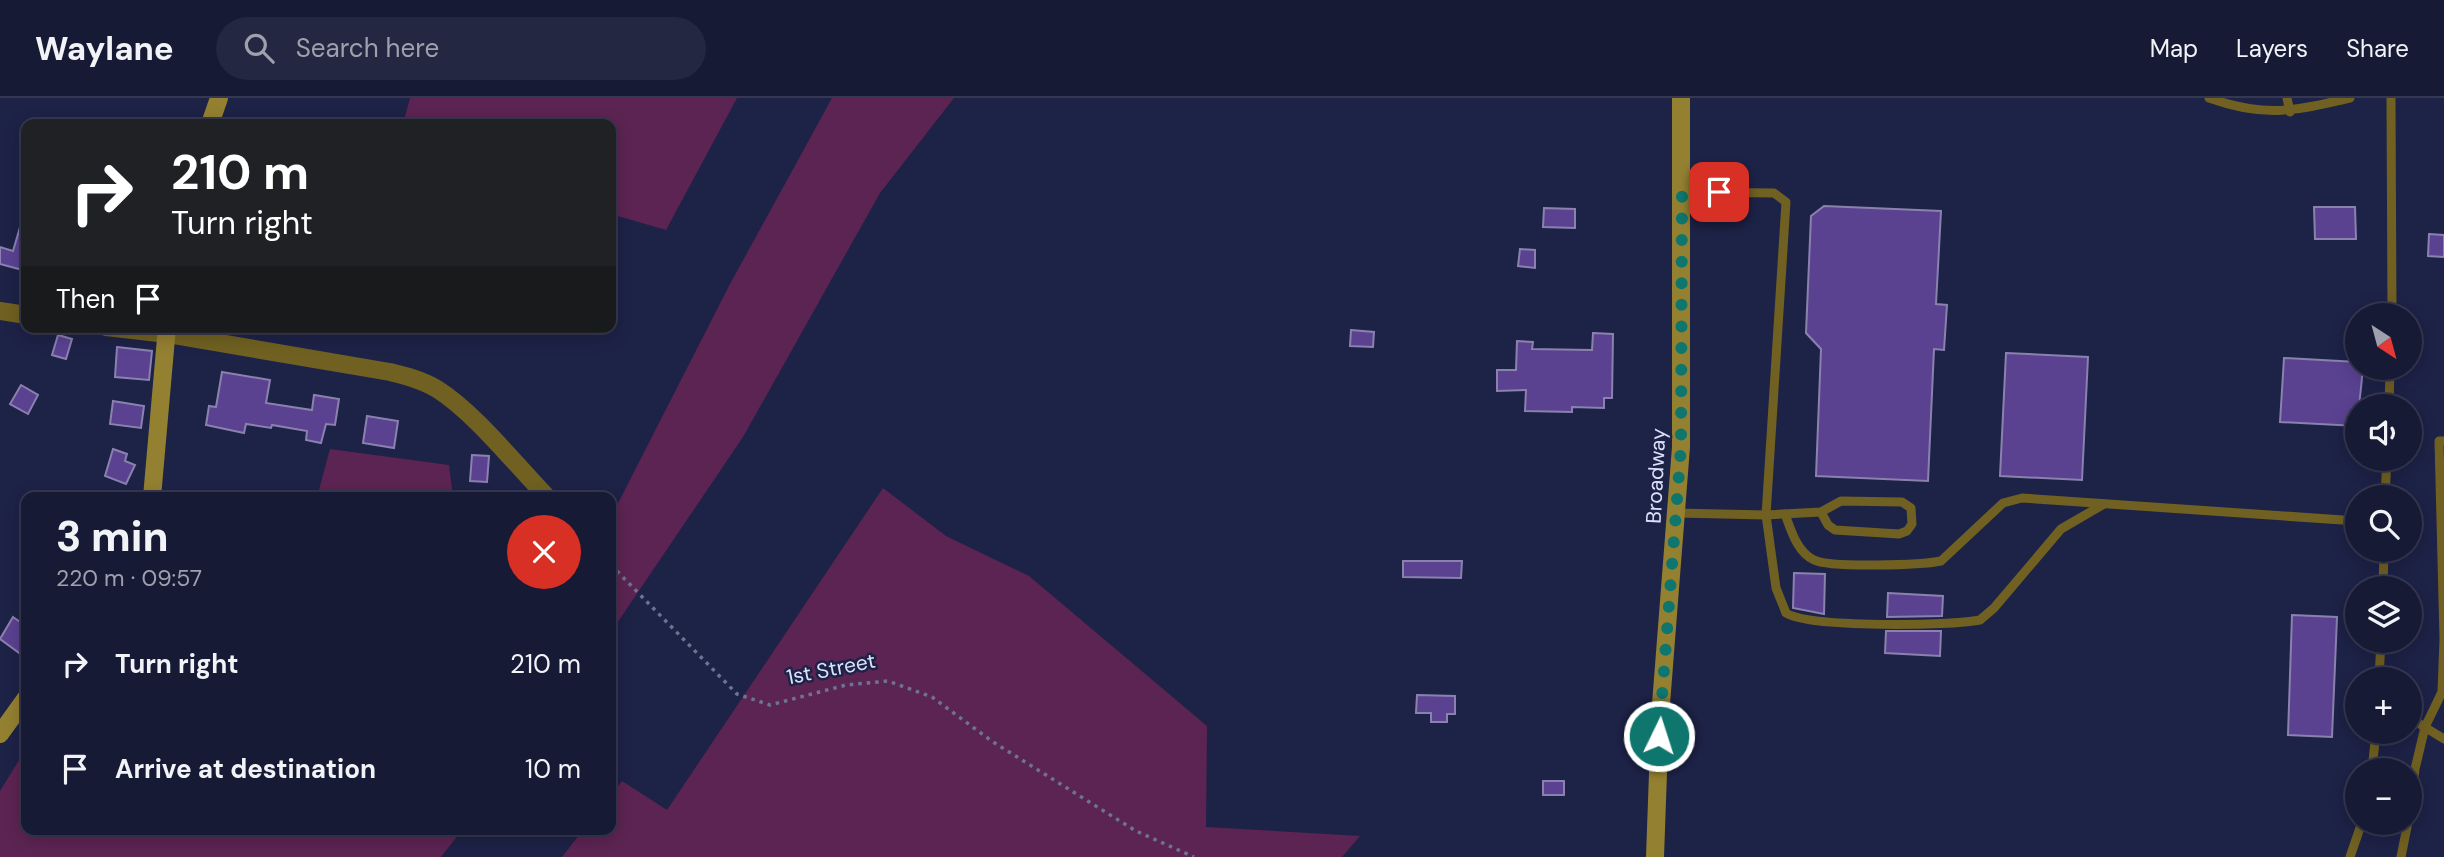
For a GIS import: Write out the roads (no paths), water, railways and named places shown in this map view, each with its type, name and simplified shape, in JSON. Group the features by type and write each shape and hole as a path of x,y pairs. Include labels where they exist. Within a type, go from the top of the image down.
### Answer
{"street":[{"path":"212,119 219,98"},
{"name":"Broadway","path":"1655,857 1660,717 1677,513 1683,380 1681,98"},
{"path":"0,311 21,314"},
{"path":"152,492 167,333"},
{"path":"194,333 220,335 420,380 439,390 464,412 542,492"},
{"path":"0,734 21,705"}],"lane":[{"path":"2209,98 2242,110 2290,112 2350,98"},
{"path":"2287,98 2290,112"},
{"path":"2391,98 2392,303"},
{"path":"1682,192 1774,193 1786,202 1766,515 1776,588 1782,608 1793,617 1829,622 1980,620 1994,608 2061,530 2104,504"},
{"path":"2417,758 2425,727 2442,692 2444,656 2439,441 2444,441"},
{"path":"1785,514 1799,546 1814,561 1909,563 1933,562 1948,556 1995,510 2011,500 2036,497 2345,520"},
{"path":"1677,513 1766,515 1821,512 1842,501 1902,502 1911,508 1912,524 1907,531 1899,534 1835,530 1828,525 1821,512"},
{"path":"2422,725 2444,739"},
{"path":"2350,857 2358,835"},
{"path":"2400,857 2405,835"}]}
